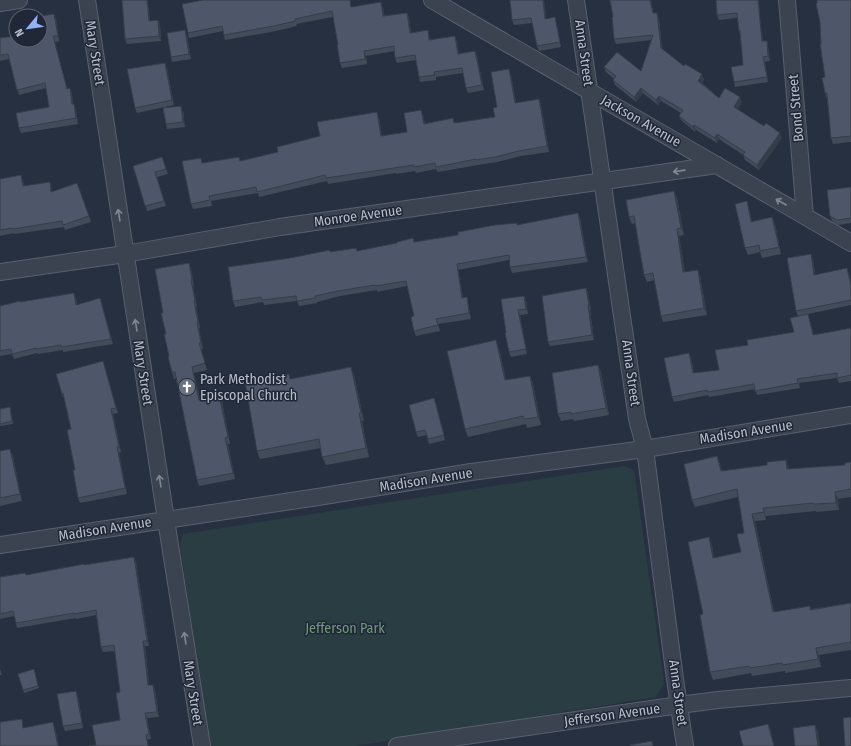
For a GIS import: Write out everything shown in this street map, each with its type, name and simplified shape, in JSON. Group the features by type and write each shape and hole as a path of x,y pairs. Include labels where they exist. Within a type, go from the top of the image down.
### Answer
{"street":[{"path":"0,3 19,0"},
{"name":"Mary Street","path":"87,0 202,746"},
{"name":"Jackson Avenue","path":"432,0 851,243"},
{"name":"Anna Street","path":"576,0 637,419 645,449 685,746"},
{"name":"Bond Street","path":"787,0 805,216"},
{"name":"Monroe Avenue","path":"0,272 125,254 280,227 717,165"},
{"name":"Madison Avenue","path":"0,545 471,472 645,449 851,415"},
{"name":"Jefferson Avenue","path":"397,746 679,705 726,699 851,688"}],"green space":[{"name":"Jefferson Park","path":"624,466 634,470 664,683 656,697 355,746 209,746 180,546 183,534"}],"building":[{"path":"122,0 147,0 149,21 158,20 159,36 125,39"},
{"path":"203,0 350,0 351,7 381,2 383,16 407,13 410,33 428,30 429,40 455,36 458,54 475,51 482,85 466,88 462,68 434,72 435,75 419,77 415,55 395,58 394,46 364,51 365,59 340,63 332,11 295,19 295,21 274,26 224,35 222,26 188,33 182,4"},
{"path":"510,0 543,0 545,19 555,17 560,42 537,46 531,18 512,20"},
{"path":"610,0 650,0 653,13 657,13 661,48 684,66 685,64 702,74 698,81 719,98 725,88 740,97 734,107 764,126 766,123 780,133 757,165 743,155 745,152 717,134 715,138 694,125 693,127 679,116 683,110 659,96 656,100 641,88 634,97 613,80 616,76 604,67 617,52 641,71 653,35 614,39 613,17"},
{"path":"716,0 758,0 762,41 767,41 768,56 763,57 767,77 734,82 731,67 743,65 737,13 717,15"},
{"path":"817,0 851,0 851,136 831,138 827,93 825,93 822,78 825,77 820,44 820,22 816,4"},
{"path":"54,14 58,36 53,36 67,89 70,88 76,118 19,128 16,113 49,107 45,83 17,90 8,54 0,55 0,38 8,37 8,48 48,48 48,15"},
{"path":"185,30 189,54 171,57 167,33"},
{"path":"165,63 172,100 135,108 127,69"},
{"path":"509,69 515,103 539,99 547,146 436,167 435,163 326,178 325,175 257,192 256,187 209,196 210,200 191,204 182,161 201,158 202,163 239,157 240,161 278,152 277,147 320,136 317,122 377,112 381,136 407,132 404,113 421,110 424,124 453,118 454,123 495,117 493,108 497,107 491,72"},
{"path":"181,106 183,122 166,124 163,108"},
{"path":"162,157 166,169 155,172 164,201 145,206 133,166"},
{"path":"21,175 23,186 50,182 51,192 77,183 89,216 63,225 62,221 0,230 0,179"},
{"path":"851,187 851,218 837,220 830,216 827,190"},
{"path":"674,191 681,228 677,229 683,272 698,270 704,308 661,316 653,273 644,275 634,216 629,217 626,200"},
{"path":"747,201 751,222 772,217 779,247 760,251 759,245 745,248 735,204"},
{"path":"578,213 586,257 510,267 509,255 457,264 462,298 467,297 469,313 436,319 438,325 414,331 411,317 414,316 406,281 338,291 315,296 315,298 297,301 296,296 262,300 261,297 233,301 228,267 290,258 330,250 330,252 356,248 357,251 397,243 413,238 414,242 458,235 458,232 495,225 517,223 517,225"},
{"path":"811,254 814,275 847,268 851,286 851,300 796,311 787,258"},
{"path":"189,263 201,343 199,343 205,363 192,367 199,400 219,395 228,437 225,438 233,473 197,480 175,372 172,372 168,357 164,334 166,334 161,313 163,313 155,269"},
{"path":"586,288 592,335 548,342 542,296"},
{"path":"74,293 76,305 100,298 111,339 61,347 61,345 36,348 12,354 11,349 0,351 0,306 20,301"},
{"path":"524,296 526,309 518,310 526,349 509,352 501,299"},
{"path":"808,314 813,335 851,328 851,375 837,378 837,373 797,379 798,383 755,391 754,384 707,392 707,390 672,397 664,358 689,353 693,373 719,370 715,350 748,345 747,340 794,332 790,318"},
{"path":"496,340 505,380 530,376 538,417 524,419 523,416 465,429 447,351"},
{"path":"103,361 116,408 111,409 119,447 117,447 125,488 78,498 73,470 75,470 67,430 71,429 63,393 62,394 56,374"},
{"path":"598,365 606,408 571,414 571,412 558,414 552,373"},
{"path":"351,367 361,413 359,413 366,448 322,457 319,439 257,451 245,382 289,374 290,379"},
{"path":"434,398 444,435 428,439 425,430 416,432 409,405"},
{"path":"10,407 12,421 0,424 0,409"},
{"path":"10,449 20,494 0,498 0,451"},
{"path":"717,456 721,471 767,465 767,462 786,460 787,469 845,465 845,463 851,462 851,489 835,492 836,503 813,503 763,508 764,512 752,514 773,612 810,606 810,610 851,603 851,642 816,648 818,659 783,665 782,663 750,668 749,666 710,672 700,615 703,614 688,542 709,537 713,558 741,552 737,534 744,533 737,489 692,500 684,464"},
{"path":"134,557 147,641 143,641 148,685 153,685 157,712 145,713 149,734 146,735 148,746 89,746 96,745 92,725 120,720 116,693 120,692 114,645 101,647 96,610 16,623 13,611 0,614 0,577 25,573 26,575 84,564"},
{"path":"34,669 38,686 23,690 18,674"},
{"path":"76,691 82,723 63,726 57,694"},
{"path":"851,717 851,746 845,746 843,718"},
{"path":"22,719 23,728 53,722 58,746 0,746 0,722"},
{"path":"768,724 774,746 743,746 739,731"},
{"path":"815,725 818,746 795,746 793,728"},
{"path":"652,741 653,746 630,746 630,745"}],"place":[{"name":"Park Methodist Episcopal Church","path":"187,387"}]}
